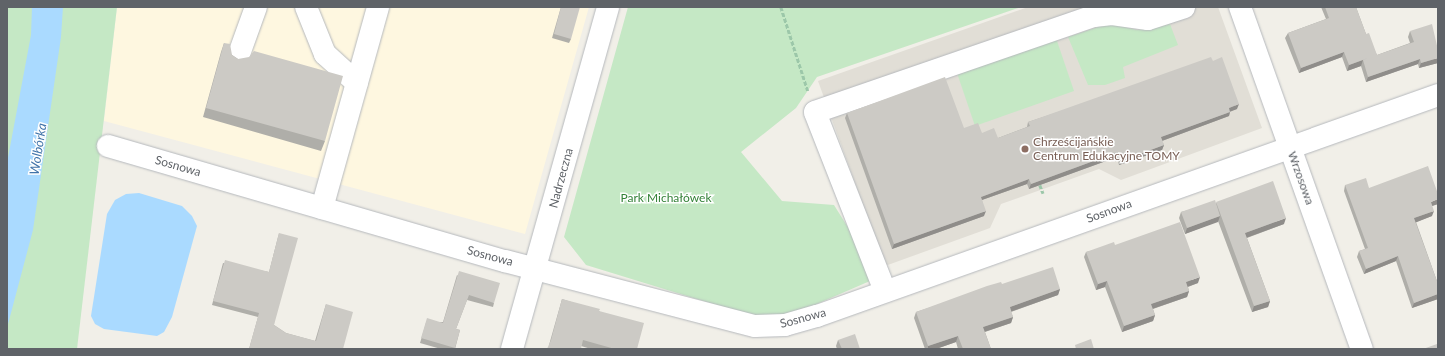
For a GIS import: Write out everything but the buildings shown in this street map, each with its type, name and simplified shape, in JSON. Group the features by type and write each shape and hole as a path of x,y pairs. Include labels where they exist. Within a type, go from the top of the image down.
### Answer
{"street":[{"path":"238,57 256,7"},
{"path":"306,7 325,54 357,83"},
{"path":"322,208 378,7"},
{"name":"Nadrzeczna","path":"512,349 536,268 608,7"},
{"path":"885,292 815,112 1094,16 1112,14 1148,19 1184,7"},
{"name":"Wrzosowa","path":"1240,7 1362,349"},
{"name":"Sosnowa","path":"108,146 536,268 755,326 785,324 885,292 1291,149 1438,95"}],"path":[{"path":"781,7 815,112"},
{"path":"1040,185 1043,193"}],"shaded area":[{"path":"117,7 589,7 525,234 104,121"},
{"name":"Chrześcijańskie Centrum Edukacyjne TOMY","path":"1028,7 1218,7 1262,128 1121,180 1099,169 1001,204 990,228 885,266 818,81"}],"green space":[{"path":"7,7 117,7 77,349 7,349"},
{"name":"Park Michałówek","path":"628,7 1021,7 817,77 796,108 741,152 782,201 834,205 854,237 870,281 803,310 783,315 752,316 586,265 564,237"},
{"path":"1110,23 1137,30 1170,24 1178,45 1123,67 1125,78 1105,85 1088,85 1068,37"},
{"path":"1056,38 1074,91 975,126 957,73"}],"water":[{"name":"Wolbórka","path":"32,7 63,7 61,37 33,230 7,328 7,163 31,35"},
{"path":"139,193 182,206 192,216 197,226 172,317 164,332 157,336 104,329 95,324 91,316 107,214 115,200 126,194"}],"place":[{"name":"Chrześcijańskie Centrum Edukacyjne TOMY","path":"1025,149"}]}
